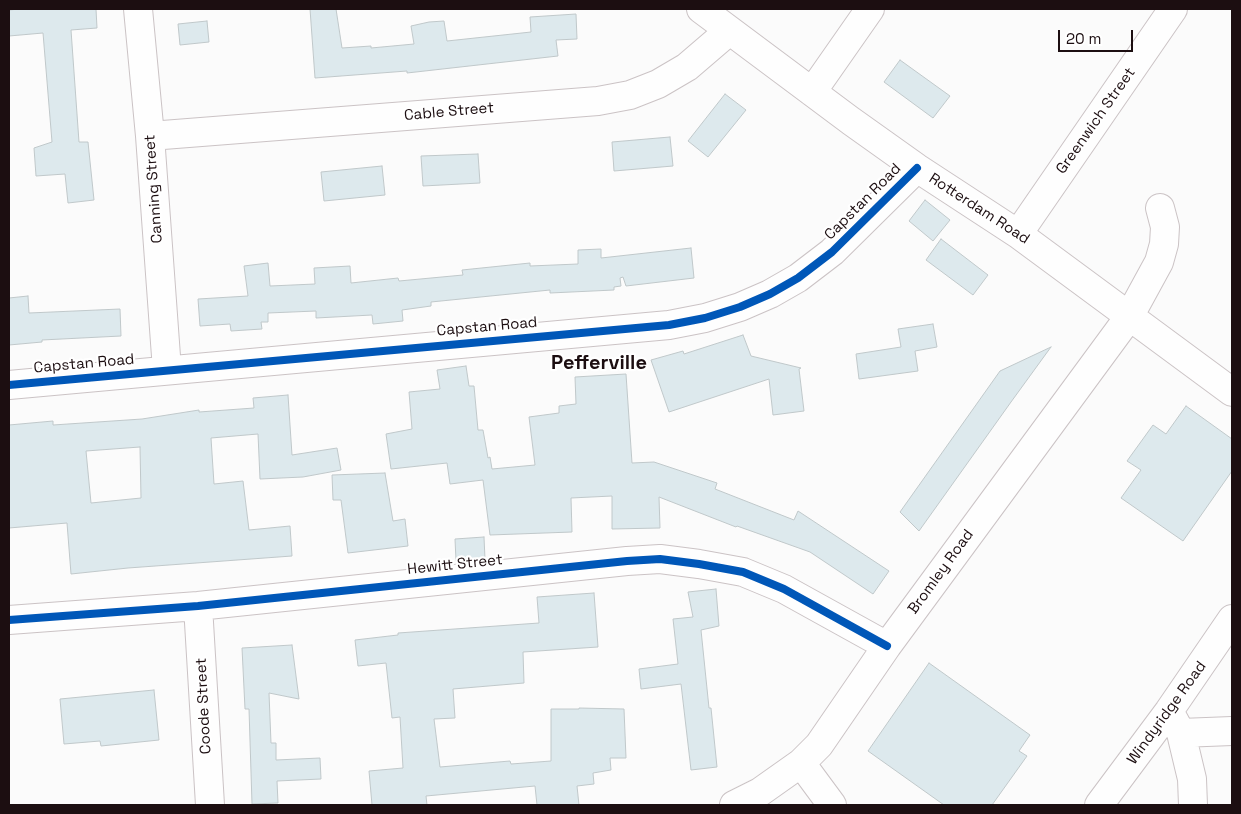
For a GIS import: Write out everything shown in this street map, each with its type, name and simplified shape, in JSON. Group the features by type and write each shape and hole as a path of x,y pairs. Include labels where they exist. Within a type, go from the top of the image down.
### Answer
{"street":[{"name":"Canning Street","path":"138,9 150,136 167,370"},
{"name":"Rotterdam Road","path":"701,9 917,168 1018,234 1232,392"},
{"path":"812,92 870,9"},
{"name":"Greenwich Street","path":"1018,234 1173,9"},
{"name":"Cable Street","path":"150,136 598,101 630,95 658,84 686,67 729,31"},
{"name":"Capstan Road","path":"9,385 669,325 705,318 770,294 798,278 832,252 917,168"},
{"name":"Bromley Road","path":"734,805 760,792 801,763 819,744 886,646 1129,317 1159,262 1164,244 1164,227 1160,208"},
{"name":"Hewitt Street","path":"9,620 198,606 627,561 660,560 699,564 743,572 784,589 886,646"},
{"name":"Coode Street","path":"198,606 210,805"},
{"name":"Windyridge Road","path":"1100,805 1175,722 1232,619"},
{"path":"1193,805 1192,779 1175,722 1232,731"},
{"path":"801,763 832,805"}],"building":[{"path":"96,9 97,28 71,30 79,142 88,142 94,200 68,203 65,174 36,176 34,148 52,142 43,33 9,36 9,10"},
{"path":"310,9 336,9 342,48 371,46 371,48 414,44 411,26 429,22 444,21 447,41 531,32 530,17 576,14 577,39 556,40 558,56 407,73 407,71 315,78"},
{"path":"207,21 209,42 180,45 178,24"},
{"path":"900,60 950,96 933,118 884,82"},
{"path":"725,94 746,110 708,157 688,141"},
{"path":"670,137 673,166 614,171 612,142"},
{"path":"478,154 480,183 423,186 421,156"},
{"path":"382,166 385,195 324,201 321,172"},
{"path":"925,200 950,220 933,241 909,221"},
{"path":"941,239 988,275 973,295 926,260"},
{"path":"691,248 694,278 626,286 623,277 620,278 621,286 614,287 614,290 550,293 550,290 431,302 431,306 402,310 403,321 373,324 372,315 316,318 316,311 268,313 268,322 261,322 262,329 231,331 230,324 200,326 198,299 248,296 244,266 268,263 270,286 315,284 314,268 350,266 351,283 398,278 399,281 463,275 462,270 530,263 530,266 578,264 578,250 601,249 601,258"},
{"path":"28,296 29,313 120,309 121,336 42,340 42,342 9,345 9,298"},
{"path":"933,324 937,347 915,351 918,371 859,379 856,354 901,347 898,329"},
{"path":"743,335 751,356 801,368 799,369 804,411 773,415 769,379 669,412 651,360 683,351 684,354"},
{"path":"1051,347 919,531 900,512 1000,371"},
{"path":"466,366 469,386 474,386 478,430 483,430 492,469 535,465 529,417 559,413 559,406 576,404 575,377 626,374 632,463 654,462 717,483 715,489 794,520 798,511 889,571 873,594 810,552 736,527 659,497 660,528 612,529 612,496 571,498 572,532 490,535 483,480 450,484 447,463 391,469 386,434 412,429 409,392 440,389 437,370"},
{"path":"288,395 292,455 337,448 341,470 303,477 260,479 258,434 211,438 214,484 243,481 249,530 290,526 292,556 71,574 67,523 9,528 9,425 53,421 53,425 142,419 199,410 199,412 254,408 253,398","holes":["140,447 141,498 91,503 86,451"]},
{"path":"1186,406 1232,439 1232,471 1183,541 1121,498 1141,470 1127,461 1153,425 1166,434"},
{"path":"385,473 393,521 405,519 408,546 348,553 341,500 333,500 332,475"},
{"path":"484,537 485,559 456,561 455,539"},
{"path":"716,589 719,626 701,630 717,767 691,770 681,684 641,689 639,669 678,664 673,619 693,617 688,592"},
{"path":"594,593 598,647 523,652 524,683 453,689 455,718 434,719 440,767 510,761 511,764 551,761 551,709 624,709 626,758 610,758 611,770 593,773 594,784 577,786 579,805 537,805 535,786 426,796 427,805 372,805 369,771 403,768 400,717 392,718 386,663 358,666 355,640 398,635 398,633 539,623 537,597"},
{"path":"292,645 299,699 269,693 271,743 276,743 276,760 320,758 321,779 277,781 278,803 252,804 249,709 245,709 242,648"},
{"path":"929,663 1030,735 1019,751 1027,756 992,805 944,805 868,751"},
{"path":"154,690 159,740 101,746 100,741 64,744 60,699"}],"cycle path":[{"path":"9,385 669,325 705,318 740,307 770,294 798,278 832,252 917,168"},
{"path":"9,620 198,606 660,559 743,572 784,589 887,646"}],"district":[{"name":"Pefferville","path":"599,364"}]}
